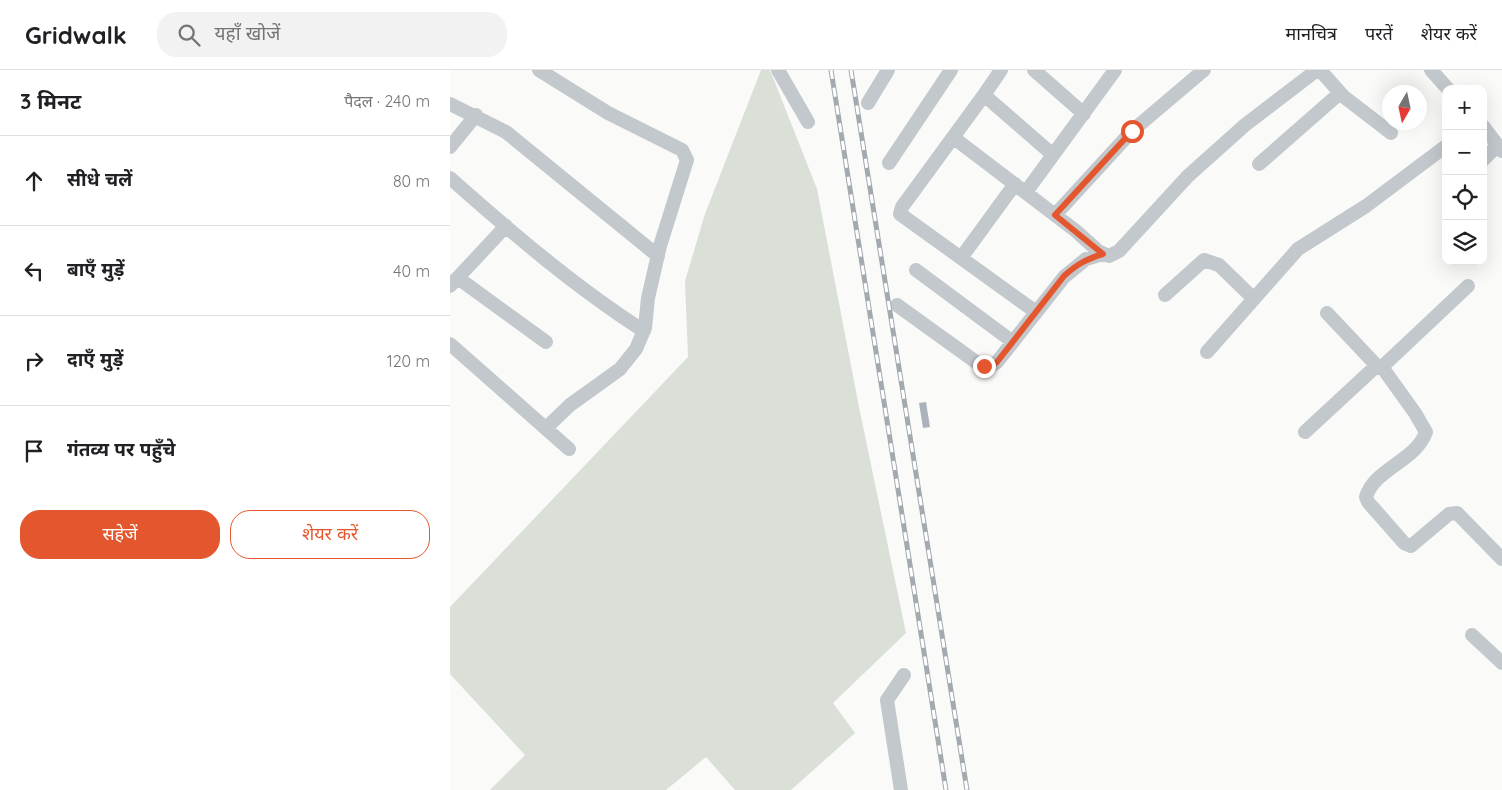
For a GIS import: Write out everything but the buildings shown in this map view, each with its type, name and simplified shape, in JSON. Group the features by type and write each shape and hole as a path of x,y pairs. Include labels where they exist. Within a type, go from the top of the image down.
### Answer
{"street":[{"path":"539,70 608,113 682,150 686,154 682,178 658,256 648,298 644,331 636,349 620,369 570,405 546,428"},
{"path":"778,70 808,122"},
{"path":"868,103 888,70"},
{"path":"889,163 951,70"},
{"path":"1002,70 900,210 902,217 1036,312"},
{"path":"1034,70 1084,114"},
{"path":"961,258 1021,188 1053,155 1115,70"},
{"path":"1055,215 1132,131 1204,70"},
{"path":"954,138 1021,188 1103,254 1109,256 1119,251 1188,176 1245,125 1319,70 1340,93 1391,133"},
{"path":"1431,70 1444,85"},
{"path":"1259,164 1340,93"},
{"path":"984,95 1053,155"},
{"path":"450,104 497,125 572,188 658,256"},
{"path":"450,146 476,115"},
{"path":"1486,130 1500,148 1487,157"},
{"path":"1207,352 1298,249 1309,240 1351,216 1442,149"},
{"path":"450,178 506,226 614,312 644,331"},
{"path":"506,226 454,282 546,342"},
{"path":"897,305 984,366 994,365 1075,266 1086,259 1103,254"},
{"path":"1165,295 1204,260 1219,265 1254,299"},
{"path":"916,270 1013,342"},
{"path":"1305,432 1468,286"},
{"path":"1327,313 1380,366 1416,413 1426,432 1416,447 1372,486 1366,497 1368,502 1404,543 1411,546 1449,514 1457,513 1502,560"},
{"path":"450,344 569,449"},
{"path":"1472,635 1502,663"},
{"path":"901,790 888,700 904,675"}],"shaded area":[{"path":"761,70 770,70 817,189 859,407 906,633 833,703 855,733 791,790 735,790 706,757 666,790 490,790 525,755 450,674 450,607 688,357 685,281 705,214"}],"railway":[{"path":"831,70 946,790"},
{"path":"851,70 967,790"}],"route":[{"path":"984,366 989,367 997,362 1064,276 1086,259 1103,254 1055,215 1132,131"}]}
